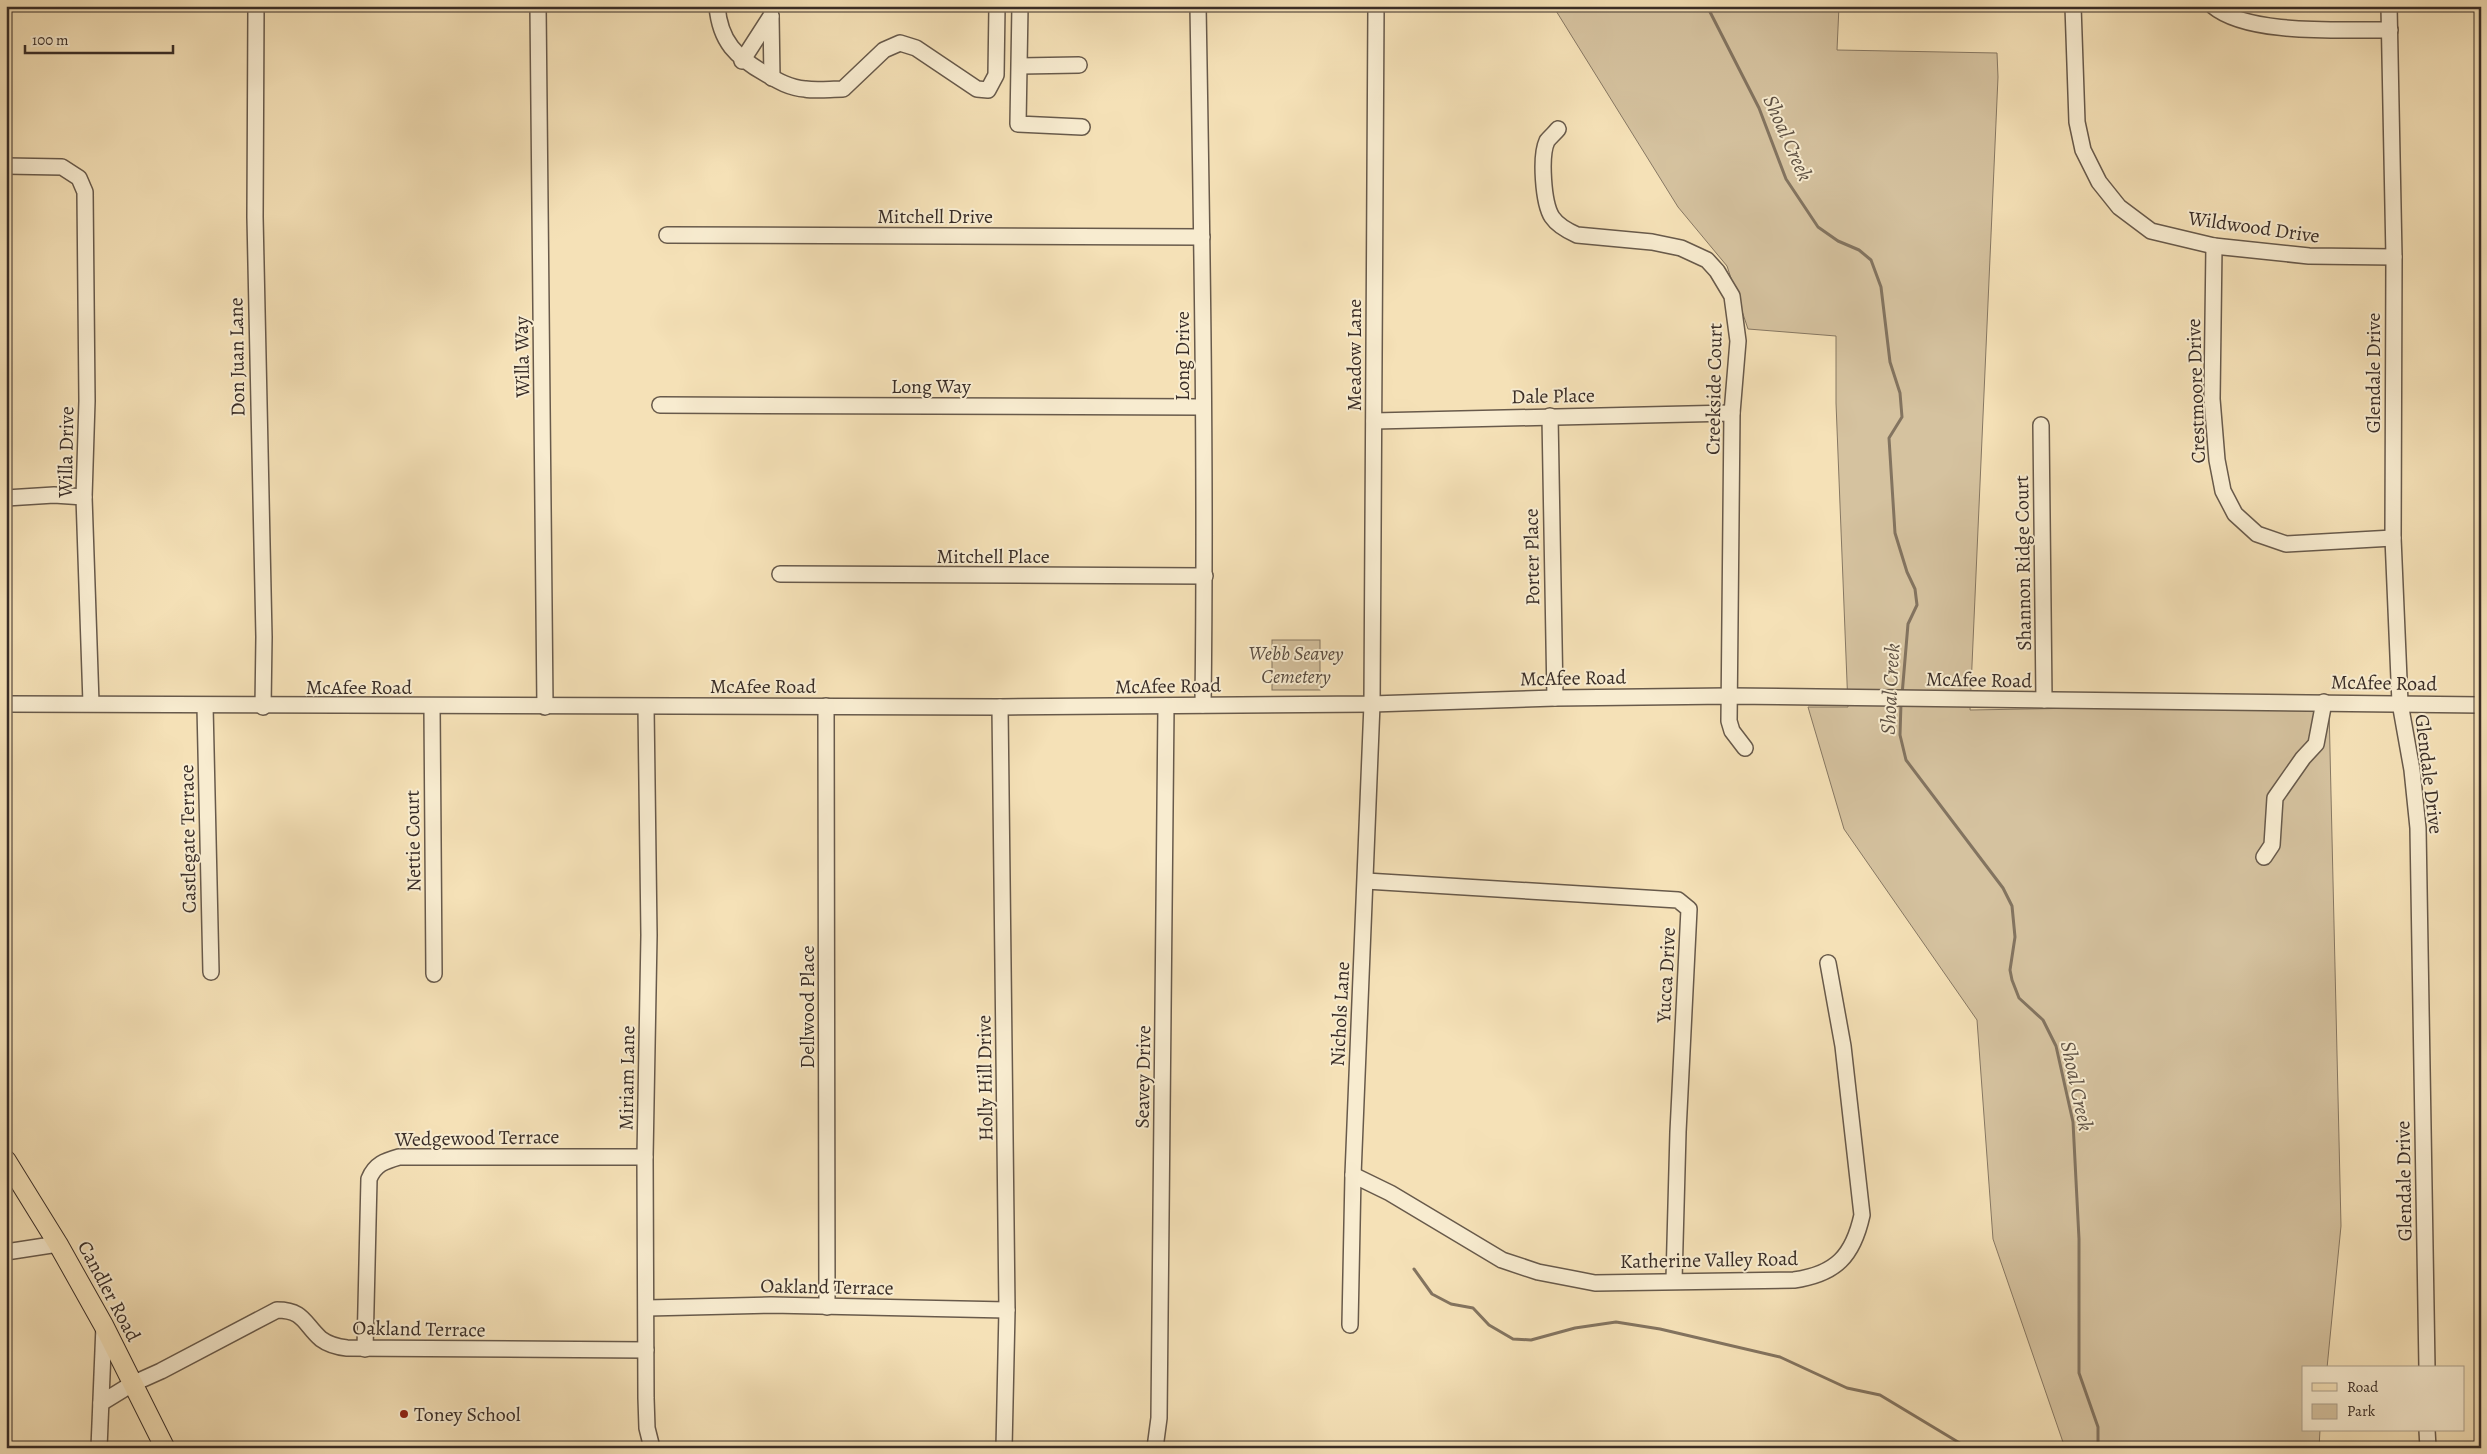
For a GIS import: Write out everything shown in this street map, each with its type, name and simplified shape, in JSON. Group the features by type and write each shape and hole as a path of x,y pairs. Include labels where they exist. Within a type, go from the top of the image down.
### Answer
{"main road":[{"name":"Candler Road","path":"6,1160 58,1244 104,1326 165,1448"}],"street":[{"name":"Don Juan Lane","path":"256,6 255,217 264,637 263,707"},
{"name":"Willa Way","path":"538,6 545,707"},
{"path":"718,6 718,21 724,35 730,48 742,61 782,84 803,90 843,89 884,50 900,43 916,48 977,89 988,90 996,75 996,6"},
{"path":"1020,6 1018,124 1082,126"},
{"name":"Long Drive","path":"1198,6 1205,576 1203,705"},
{"name":"Meadow Lane","path":"1372,704 1376,6"},
{"name":"Wildwood Drive","path":"2073,6 2077,122 2083,150 2099,182 2119,207 2151,231 2214,246 2308,256 2394,257"},
{"path":"2213,6 2235,19 2261,25 2390,30"},
{"name":"Glendale Drive","path":"2390,6 2394,257 2393,538 2400,703 2412,770 2418,828 2427,1366"},
{"path":"742,61 771,16 772,78"},
{"path":"1020,66 1079,65"},
{"name":"Creekside Court","path":"1558,129 1547,142 1543,176 1547,206 1553,219 1564,229 1577,235 1652,242 1680,248 1707,260 1725,283 1732,296 1737,325 1736,385 1732,413 1729,696 1732,731 1745,748"},
{"name":"Willa Drive","path":"6,166 62,167 79,178 86,192 87,401 84,497 91,704"},
{"name":"Mitchell Drive","path":"667,235 1202,237"},
{"name":"Crestmoore Drive","path":"2214,246 2212,399 2216,452 2223,491 2235,514 2257,534 2286,544 2393,538"},
{"name":"Long Way","path":"660,405 1202,406"},
{"name":"Dale Place","path":"1374,421 1732,413"},
{"name":"Porter Place","path":"1550,416 1555,698"},
{"name":"Shannon Ridge Court","path":"2041,425 2044,700"},
{"path":"6,498 54,495 84,497"},
{"name":"Mitchell Place","path":"780,574 1205,576"},
{"name":"McAfee Road","path":"6,704 263,707 1000,707 1372,704 1555,698 1729,696 2481,705"},
{"path":"2264,857 2272,845 2275,798 2303,758 2316,744 2324,702"},
{"name":"Nichols Lane","path":"1350,1325 1353,1175 1372,704"},
{"name":"Castlegate Terrace","path":"205,706 212,972"},
{"name":"Dellwood Place","path":"826,706 828,1307"},
{"name":"Seavey Drive","path":"1155,1448 1160,1418 1166,706"},
{"name":"Nettie Court","path":"432,707 434,974"},
{"name":"Miriam Lane","path":"646,707 648,946 645,1157 646,1350 647,1428 652,1448"},
{"name":"Holly Hill Drive","path":"1000,707 1007,1310 1004,1448"},
{"name":"Yucca Drive","path":"1366,881 1678,900 1690,909 1678,1132 1674,1280"},
{"name":"Katherine Valley Road","path":"1353,1175 1390,1193 1502,1260 1538,1272 1595,1283 1674,1280 1794,1280 1814,1277 1844,1259 1858,1235 1862,1215 1842,1046 1828,963"},
{"name":"Wedgewood Terrace","path":"365,1349 369,1179 373,1169 384,1161 400,1157 437,1156 645,1157"},
{"path":"6,1252 58,1244"},
{"name":"Oakland Terrace","path":"647,1308 771,1306 1007,1310"},
{"name":"Oakland Terrace","path":"101,1403 132,1384 161,1372 277,1310 288,1310 299,1314 321,1339 332,1346 365,1349 646,1350"},
{"path":"99,1448 104,1326"},
{"path":"2427,1432 2428,1448"}],"green space":[{"path":"1553,6 1839,6 1837,50 1997,53 1998,77 1970,710 2203,706 2329,707 2341,1226 2327,1366 2302,1366 2302,1432 2320,1432 2319,1448 2065,1448 1993,1239 1977,1020 1844,829 1808,707 1848,707 1836,403 1836,336 1748,329 1727,266 1678,207"},
{"name":"Webb Seavey Cemetery","path":"1272,640 1320,640 1320,690 1272,690"}],"waterway":[{"name":"Shoal Creek","path":"1707,6 1759,108 1786,179 1818,227 1838,241 1859,250 1871,260 1881,287 1890,362 1900,393 1902,417 1889,438 1895,533 1907,572 1915,589 1917,605 1908,624 1902,695"},
{"name":"Shoal Creek","path":"1901,703 1900,735 1906,760 2003,888 2012,906 2015,937 2010,970 2012,980 2019,998 2043,1020 2056,1046 2073,1122 2079,1239 2079,1373 2098,1427 2098,1448"},
{"path":"1414,1269 1432,1294 1451,1304 1473,1308 1489,1325 1513,1339 1531,1340 1575,1328 1616,1322 1660,1329 1780,1357 1847,1388 1880,1395 1968,1448"}],"place":[{"name":"Toney School","path":"404,1414"}]}
